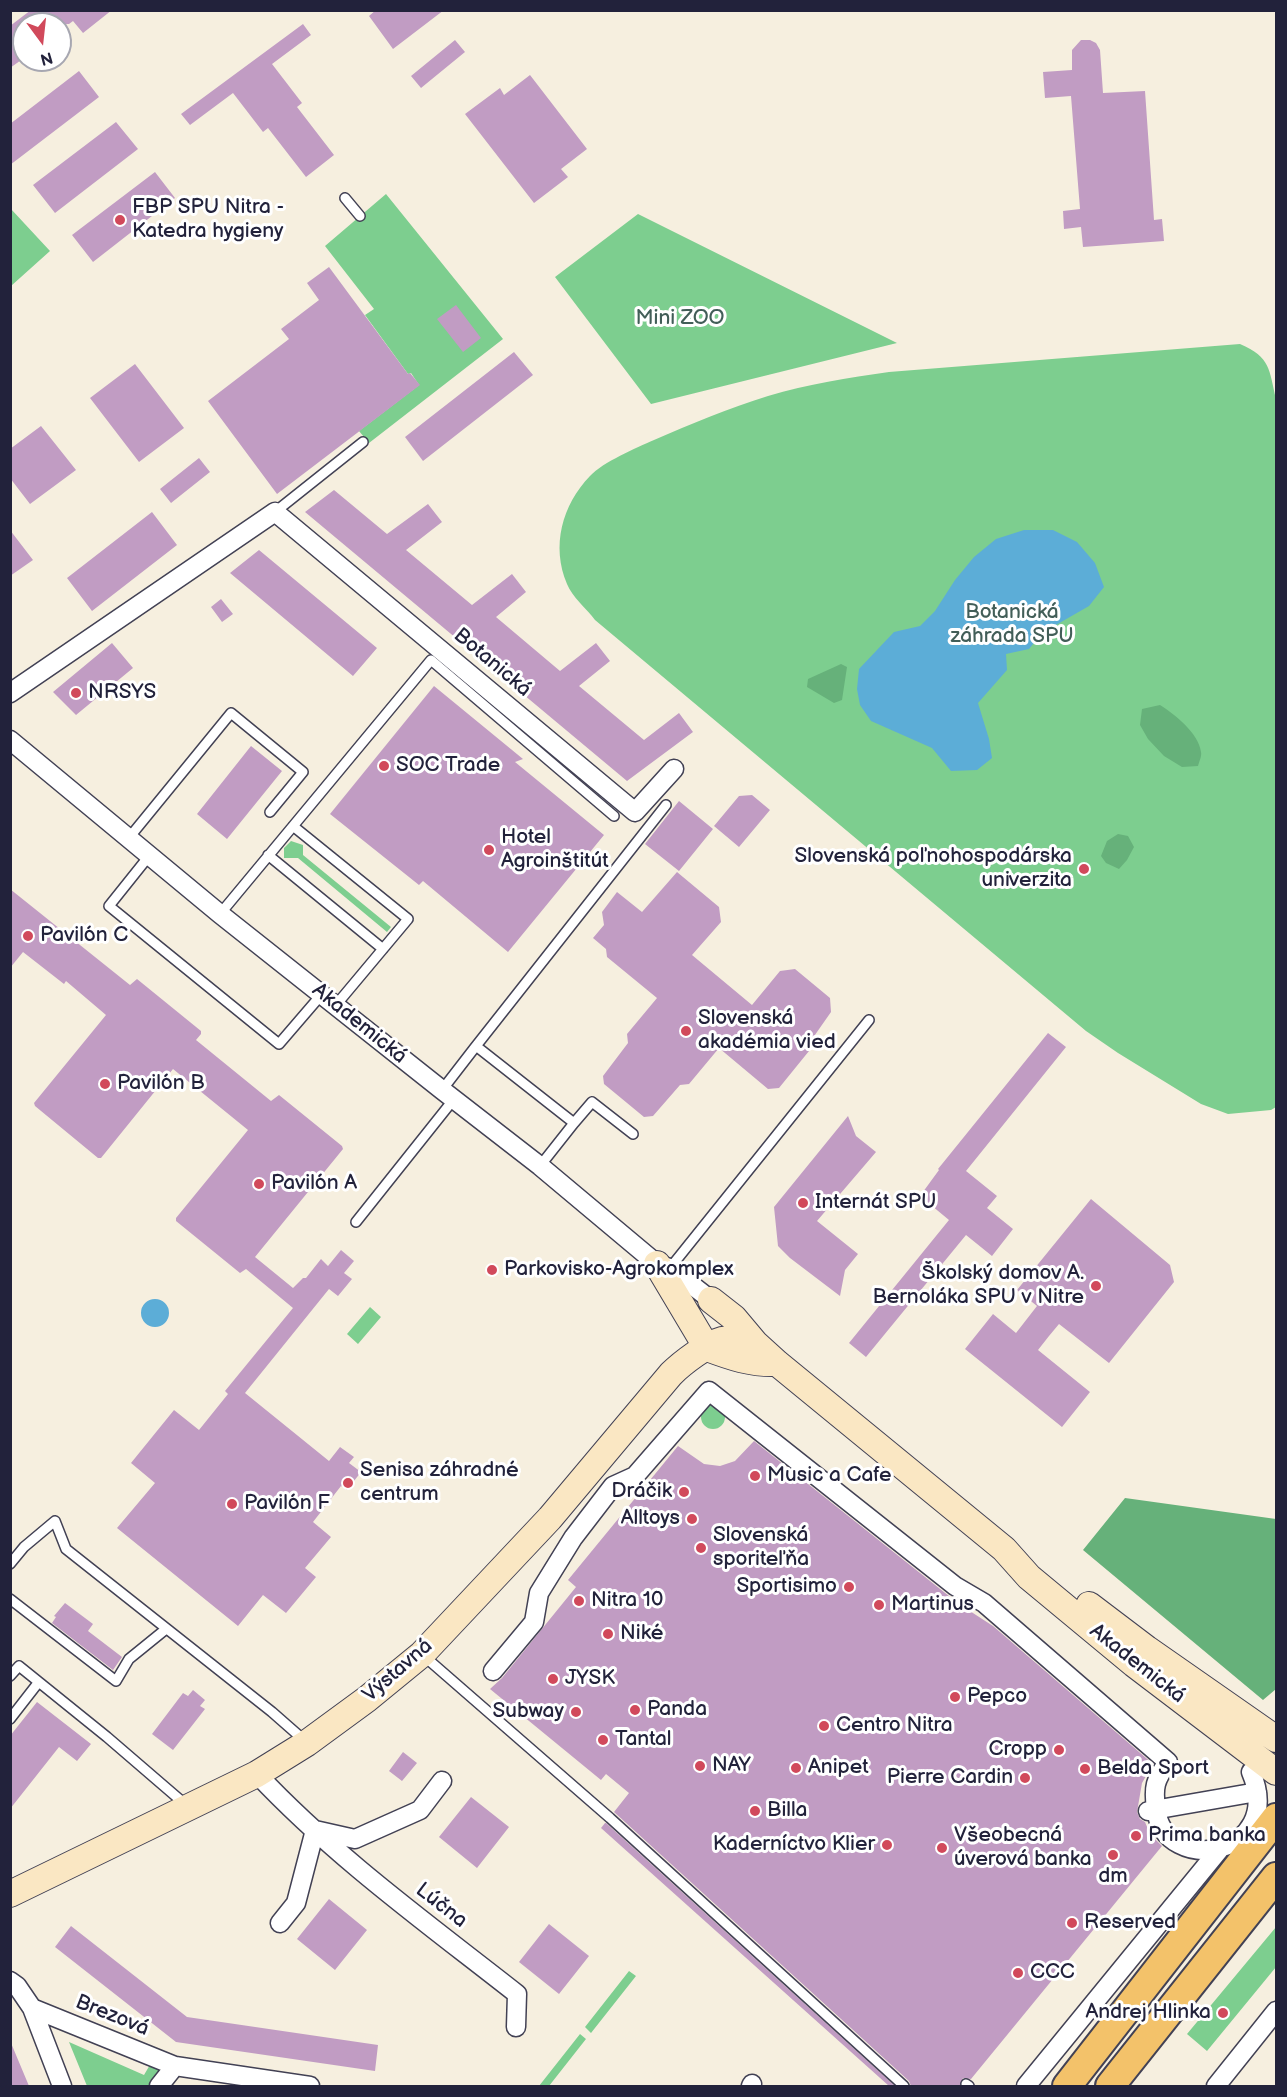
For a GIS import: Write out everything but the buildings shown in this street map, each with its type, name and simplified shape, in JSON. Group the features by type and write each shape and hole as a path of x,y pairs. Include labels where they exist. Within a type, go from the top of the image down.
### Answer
{"main road":[{"path":"1067,2086 1276,1818"},
{"path":"1110,2086 1276,1877"}],"street":[{"path":"10,693 275,512"},
{"name":"Botanická","path":"275,512 635,812 674,769"},
{"name":"Akademická","path":"10,740 220,914 664,1266 734,1318 755,1343 777,1363 1004,1549 1029,1577 1134,1664 1276,1772"},
{"path":"664,1266 685,1314 707,1348 739,1360 777,1363"},
{"path":"707,1348 712,1322 711,1300"},
{"path":"679,1366 685,1314"},
{"name":"Výstavná","path":"10,1894 257,1774 307,1743 367,1699 422,1654 550,1518 679,1366 722,1340 755,1343"},
{"path":"493,1671 534,1622 539,1593 573,1538 613,1486 635,1476 709,1391 955,1586 984,1603 1168,1762 1159,1775 1154,1790 1152,1810 1173,1841 1191,1850 1219,1850 1235,1843 1249,1828 1256,1813 1257,1792 1251,1772"},
{"name":"Akademická","path":"1004,1549 1031,1562 1148,1649 1276,1739"},
{"name":"Lúčna","path":"257,1774 315,1830 402,1905 517,1994 516,2027"},
{"path":"280,1923 296,1902 315,1830 355,1839 420,1810 442,1781"},
{"path":"1152,1810 1257,1792"},
{"path":"1026,2086 1219,1850"},
{"path":"10,1981 17,1986 32,2008 62,2086"},
{"name":"Brezová","path":"32,2008 175,2066 310,2086"},
{"path":"1216,2086 1276,2011"},
{"path":"159,2086 175,2066"}],"lane":[{"path":"345,198 360,216"},
{"path":"275,512 363,442"},
{"path":"220,914 431,660 614,816"},
{"path":"128,839 231,713 303,772 270,812"},
{"path":"356,1222 448,1095 476,1046 666,805"},
{"path":"149,856 109,906 279,1044 383,949 408,919 293,826"},
{"path":"268,855 383,949"},
{"path":"664,1266 869,1020"},
{"path":"476,1046 574,1123"},
{"path":"540,1166 591,1102 633,1134"},
{"path":"10,1564 24,1547 55,1521 66,1549 272,1712 307,1743"},
{"path":"10,1599 116,1681 129,1659 166,1629"},
{"path":"422,1654 610,1818 904,2086"},
{"path":"10,1676 19,1666 107,1737 189,1808"},
{"path":"10,1719 38,1683"}],"green space":[{"path":"386,194 503,339 369,443 359,431 419,385 411,373 408,374 365,315 374,309 325,246"},
{"path":"11,209 50,251 10,286"},
{"name":"Mini ZOO","path":"638,214 897,343 651,404 555,277"},
{"name":"Botanická záhrada SPU","path":"1240,344 1263,359 1270,372 1276,399 1276,1107 1271,1110 1228,1114 1201,1104 1086,1031 595,620 569,589 562,570 560,541 566,513 572,500 590,476 603,466 629,451 682,428 768,396 843,379 889,372"},
{"path":"841,664 847,667 842,700 834,703 807,687 808,679"},
{"path":"1160,705 1179,719 1196,738 1201,754 1198,766 1182,767 1164,756 1148,739 1140,725 1142,709"},
{"path":"1118,834 1128,836 1134,847 1119,869 1106,863 1101,856 1107,841"},
{"path":"291,841 303,845 303,855 391,927 387,932 298,858 284,858 284,848"},
{"path":"370,1307 381,1317 358,1344 347,1334"},
{"path":"713,1405 722,1408 725,1417 722,1426 713,1429 704,1426 701,1417 704,1408"},
{"path":"1125,1498 1276,1519 1276,1689 1263,1700 1083,1550"},
{"path":"1276,1927 1276,1967 1207,2051 1187,2034"},
{"path":"629,1971 636,1976 591,2033 585,2027"},
{"path":"580,2034 586,2039 549,2086 539,2086"},
{"path":"69,2042 144,2075 154,2058 159,2065 159,2075 153,2086 87,2086"}],"water":[{"path":"1024,530 1053,530 1077,542 1095,563 1104,587 1089,606 1042,633 1029,649 1006,654 1007,670 978,703 992,758 977,770 951,771 932,748 871,721 860,705 857,689 859,669 894,632 920,626 935,611 955,580 974,557 996,539"},
{"path":"155,1299 165,1303 169,1313 165,1323 155,1327 145,1323 141,1313 145,1303"}],"place":[{"name":"FBP SPU Nitra - Katedra hygieny","path":"120,220"},
{"name":"NRSYS","path":"76,693"},
{"name":"SOC Trade","path":"384,766"},
{"name":"Hotel Agroinštitút","path":"489,850"},
{"name":"Slovenská poľnohospodárska univerzita","path":"1084,869"},
{"name":"Pavilón C","path":"28,936"},
{"name":"Slovenská akadémia vied","path":"686,1031"},
{"name":"Pavilón B","path":"105,1084"},
{"name":"Pavilón A","path":"259,1184"},
{"name":"Internát SPU","path":"803,1203"},
{"name":"Parkovisko-Agrokomplex","path":"492,1270"},
{"name":"Školský domov A. Bernoláka SPU v Nitre","path":"1096,1286"},
{"name":"Music a Cafe","path":"755,1476"},
{"name":"Senisa záhradné centrum","path":"348,1483"},
{"name":"Dráčik","path":"684,1492"},
{"name":"Pavilón F","path":"232,1504"},
{"name":"Alltoys","path":"692,1519"},
{"name":"Slovenská sporiteľňa","path":"701,1548"},
{"name":"Sportisimo","path":"849,1587"},
{"name":"Nitra 10","path":"579,1601"},
{"name":"Martinus","path":"879,1605"},
{"name":"Niké","path":"608,1634"},
{"name":"JYSK","path":"553,1679"},
{"name":"Pepco","path":"955,1697"},
{"name":"Panda","path":"635,1710"},
{"name":"Subway","path":"576,1712"},
{"name":"Centro Nitra","path":"824,1726"},
{"name":"Tantal","path":"603,1740"},
{"name":"Cropp","path":"1059,1750"},
{"name":"NAY","path":"700,1766"},
{"name":"Anipet","path":"796,1768"},
{"name":"Belda Sport","path":"1085,1769"},
{"name":"Pierre Cardin","path":"1025,1778"},
{"name":"Billa","path":"755,1811"},
{"name":"Prima banka","path":"1136,1836"},
{"name":"Kaderníctvo Klier","path":"887,1845"},
{"name":"Všeobecná úverová banka","path":"942,1848"},
{"name":"dm","path":"1113,1855"},
{"name":"Reserved","path":"1072,1923"},
{"name":"CCC","path":"1018,1973"},
{"name":"Andrej Hlinka","path":"1223,2013"}]}
